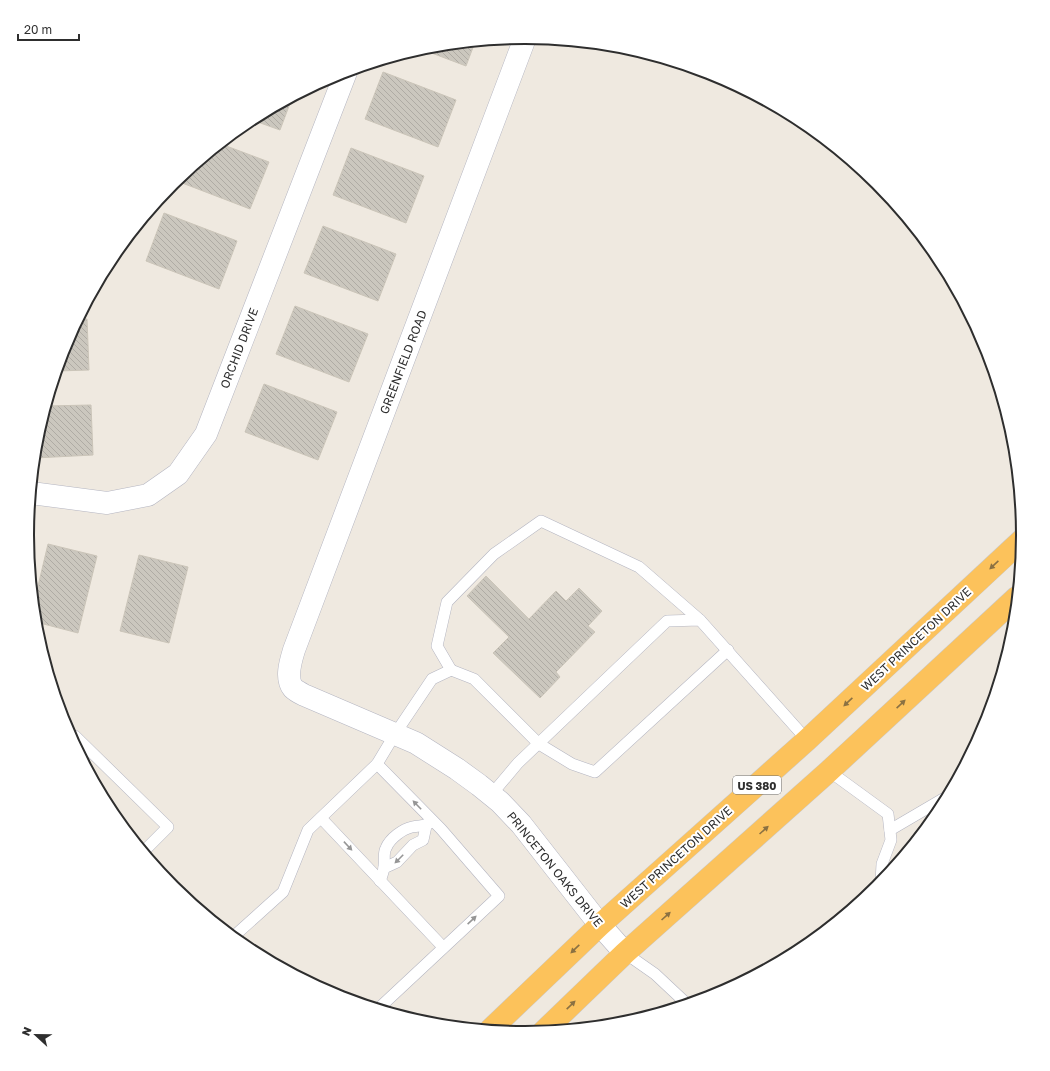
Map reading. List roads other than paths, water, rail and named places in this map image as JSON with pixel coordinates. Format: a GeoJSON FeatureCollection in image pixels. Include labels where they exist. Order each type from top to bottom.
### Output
{"type":"FeatureCollection","features":[{"type":"Feature","properties":{"kind":"highway","name":"WEST PRINCETON DRIVE"},"geometry":{"type":"LineString","coordinates":[[495,1025],[600,925],[807,740],[1016,546]]}},
{"type":"Feature","properties":{"kind":"highway","name":"US 380"},"geometry":{"type":"LineString","coordinates":[[550,1025],[625,953],[829,771],[1012,602]]}},
{"type":"Feature","properties":{"kind":"street","name":"GREENFIELD ROAD"},"geometry":{"type":"LineString","coordinates":[[292,687],[289,665],[294,650],[523,44]]}},
{"type":"Feature","properties":{"kind":"street","name":"ORCHID DRIVE"},"geometry":{"type":"LineString","coordinates":[[36,493],[107,503],[148,495],[178,474],[206,434],[343,80]]}},
{"type":"Feature","properties":{"kind":"street","name":"PRINCETON OAKS DRIVE"},"geometry":{"type":"LineString","coordinates":[[292,687],[304,696],[317,702],[416,743],[446,762],[500,802],[521,824],[600,925],[625,953]]}},
{"type":"Feature","properties":{"kind":"lane"},"geometry":{"type":"LineString","coordinates":[[728,650],[595,772],[572,764],[539,744],[474,679],[451,670],[436,646],[447,602],[494,554],[541,522],[638,567],[700,620],[728,650],[807,740]]}},
{"type":"Feature","properties":{"kind":"lane"},"geometry":{"type":"LineString","coordinates":[[491,796],[518,763],[667,621],[700,620]]}},
{"type":"Feature","properties":{"kind":"lane"},"geometry":{"type":"LineString","coordinates":[[237,933],[283,892],[308,830],[377,764],[432,679],[451,670]]}},
{"type":"Feature","properties":{"kind":"lane"},"geometry":{"type":"LineString","coordinates":[[79,740],[168,827],[147,849]]}},
{"type":"Feature","properties":{"kind":"lane"},"geometry":{"type":"LineString","coordinates":[[377,764],[429,823],[499,896],[382,1005]]}},
{"type":"Feature","properties":{"kind":"lane"},"geometry":{"type":"LineString","coordinates":[[829,771],[888,814],[891,840],[882,864],[882,873]]}},
{"type":"Feature","properties":{"kind":"lane"},"geometry":{"type":"LineString","coordinates":[[890,830],[936,803]]}},
{"type":"Feature","properties":{"kind":"lane"},"geometry":{"type":"LineString","coordinates":[[321,818],[443,947]]}},
{"type":"Feature","properties":{"kind":"lane"},"geometry":{"type":"LineString","coordinates":[[384,868],[397,862],[413,845],[422,840],[429,823]]}},
{"type":"Feature","properties":{"kind":"lane"},"geometry":{"type":"LineString","coordinates":[[380,881],[384,868],[384,855],[386,848],[394,838],[412,827],[429,823]]}},
{"type":"Feature","properties":{"kind":"lane"},"geometry":{"type":"LineString","coordinates":[[625,953],[655,974],[683,1000]]}}]}
